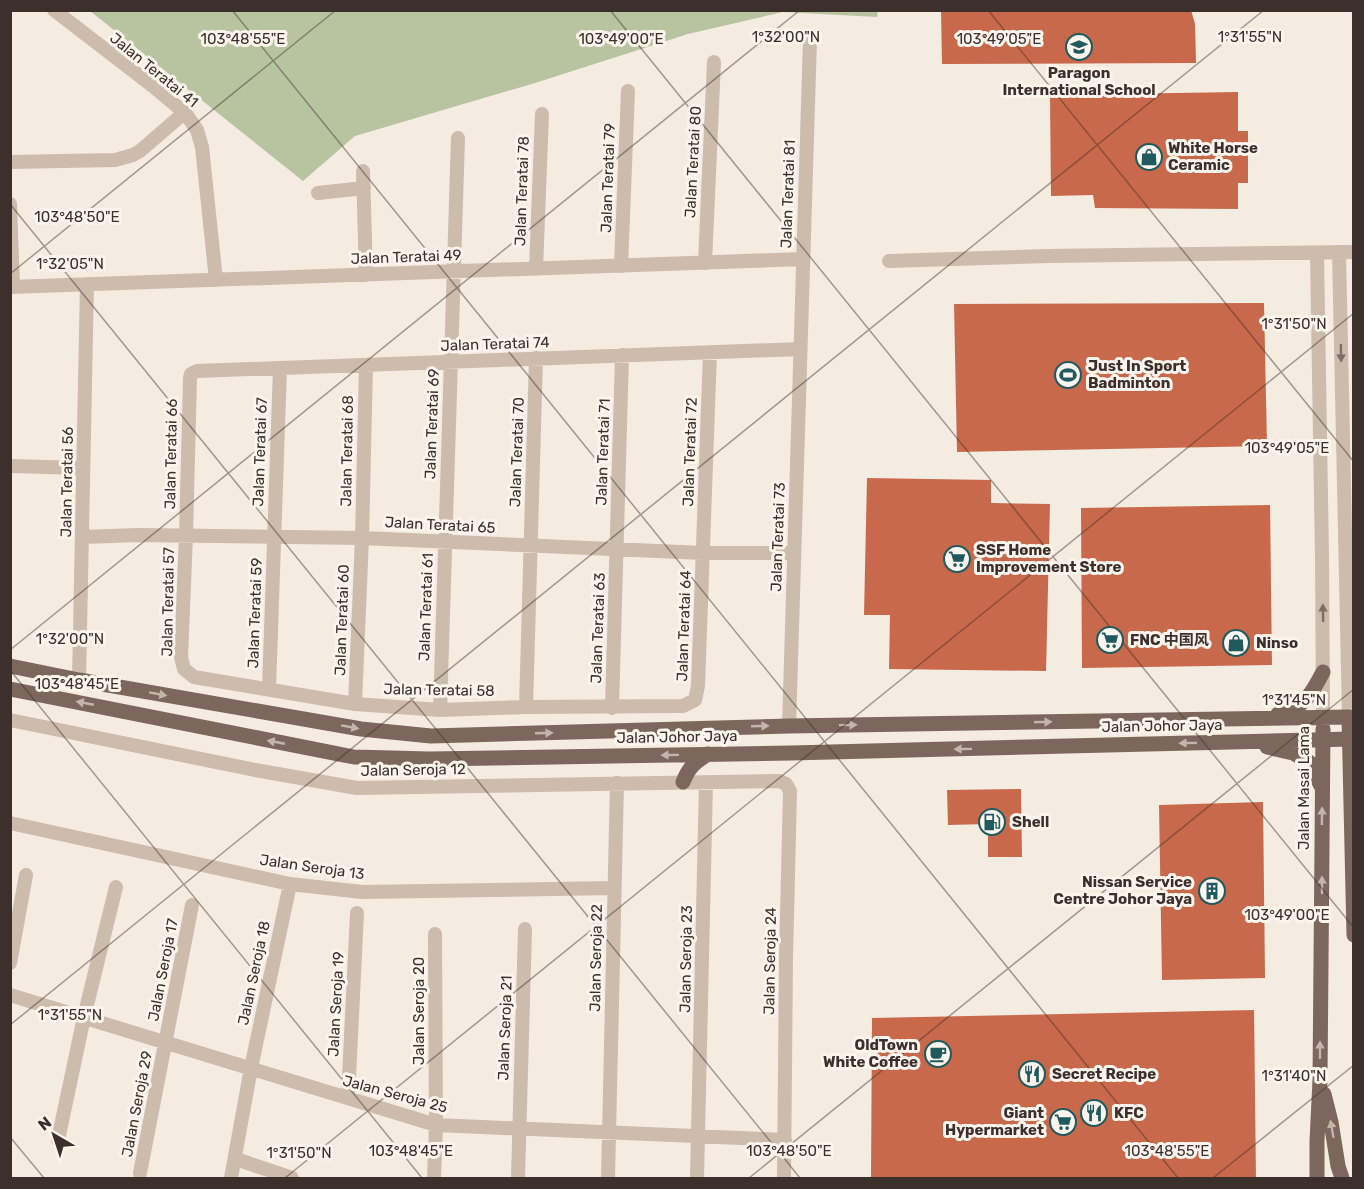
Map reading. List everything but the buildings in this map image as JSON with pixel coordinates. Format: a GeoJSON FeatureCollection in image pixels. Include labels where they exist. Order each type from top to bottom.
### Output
{"type":"FeatureCollection","features":[{"type":"Feature","properties":{"kind":"main road","name":"Jalan Johor Jaya"},"geometry":{"type":"LineString","coordinates":[[10,666],[362,729],[431,736],[789,726],[1349,717]]}},
{"type":"Feature","properties":{"kind":"main road"},"geometry":{"type":"LineString","coordinates":[[1248,719],[1290,712],[1301,704],[1323,672]]}},
{"type":"Feature","properties":{"kind":"main road","name":"Jalan Johor Jaya"},"geometry":{"type":"LineString","coordinates":[[10,689],[354,757],[429,759],[708,754],[1350,739]]}},
{"type":"Feature","properties":{"kind":"main road","name":"Jalan Masai Lama"},"geometry":{"type":"LineString","coordinates":[[1317,1179],[1323,717]]}},
{"type":"Feature","properties":{"kind":"main road"},"geometry":{"type":"LineString","coordinates":[[1349,717],[1353,935]]}},
{"type":"Feature","properties":{"kind":"main road"},"geometry":{"type":"LineString","coordinates":[[1246,742],[1293,753],[1309,762],[1322,789]]}},
{"type":"Feature","properties":{"kind":"main road"},"geometry":{"type":"LineString","coordinates":[[683,782],[694,762],[708,754]]}},
{"type":"Feature","properties":{"kind":"main road"},"geometry":{"type":"LineString","coordinates":[[1320,1080],[1342,1179]]}},
{"type":"Feature","properties":{"kind":"street","name":"Jalan Teratai 41"},"geometry":{"type":"LineString","coordinates":[[54,10],[154,87],[184,112],[193,123],[202,147],[216,280]]}},
{"type":"Feature","properties":{"kind":"street","name":"Jalan Teratai 81"},"geometry":{"type":"LineString","coordinates":[[800,349],[810,39]]}},
{"type":"Feature","properties":{"kind":"street","name":"Jalan Teratai 80"},"geometry":{"type":"LineString","coordinates":[[705,262],[714,62]]}},
{"type":"Feature","properties":{"kind":"street","name":"Jalan Teratai 79"},"geometry":{"type":"LineString","coordinates":[[621,266],[628,91]]}},
{"type":"Feature","properties":{"kind":"street"},"geometry":{"type":"LineString","coordinates":[[10,162],[115,160],[133,155],[184,112]]}},
{"type":"Feature","properties":{"kind":"street","name":"Jalan Teratai 78"},"geometry":{"type":"LineString","coordinates":[[536,269],[542,114]]}},
{"type":"Feature","properties":{"kind":"street","name":"Jalan Teratai 69"},"geometry":{"type":"LineString","coordinates":[[445,542],[458,138]]}},
{"type":"Feature","properties":{"kind":"street"},"geometry":{"type":"LineString","coordinates":[[363,171],[366,275]]}},
{"type":"Feature","properties":{"kind":"street"},"geometry":{"type":"LineString","coordinates":[[318,193],[363,188]]}},
{"type":"Feature","properties":{"kind":"street"},"geometry":{"type":"LineString","coordinates":[[10,204],[12,287]]}},
{"type":"Feature","properties":{"kind":"street"},"geometry":{"type":"LineString","coordinates":[[1339,252],[1349,717]]}},
{"type":"Feature","properties":{"kind":"street"},"geometry":{"type":"LineString","coordinates":[[889,261],[1047,256],[1353,252]]}},
{"type":"Feature","properties":{"kind":"street","name":"Jalan Masai Lama"},"geometry":{"type":"LineString","coordinates":[[1317,253],[1323,717]]}},
{"type":"Feature","properties":{"kind":"street","name":"Jalan Teratai 49"},"geometry":{"type":"LineString","coordinates":[[12,287],[803,259]]}},
{"type":"Feature","properties":{"kind":"street","name":"Jalan Teratai 56"},"geometry":{"type":"LineString","coordinates":[[79,680],[87,284]]}},
{"type":"Feature","properties":{"kind":"street","name":"Jalan Teratai 74"},"geometry":{"type":"LineString","coordinates":[[191,374],[196,371],[800,349]]}},
{"type":"Feature","properties":{"kind":"street","name":"Jalan Teratai 73"},"geometry":{"type":"LineString","coordinates":[[789,726],[800,349]]}},
{"type":"Feature","properties":{"kind":"street","name":"Jalan Teratai 72"},"geometry":{"type":"LineString","coordinates":[[703,553],[710,352]]}},
{"type":"Feature","properties":{"kind":"street","name":"Jalan Teratai 71"},"geometry":{"type":"LineString","coordinates":[[616,550],[622,356]]}},
{"type":"Feature","properties":{"kind":"street","name":"Jalan Teratai 70"},"geometry":{"type":"LineString","coordinates":[[526,707],[536,358]]}},
{"type":"Feature","properties":{"kind":"street","name":"Jalan Teratai 68"},"geometry":{"type":"LineString","coordinates":[[362,538],[366,365]]}},
{"type":"Feature","properties":{"kind":"street","name":"Jalan Teratai 67"},"geometry":{"type":"LineString","coordinates":[[274,537],[280,368]]}},
{"type":"Feature","properties":{"kind":"street","name":"Jalan Teratai 66"},"geometry":{"type":"LineString","coordinates":[[186,536],[189,378],[191,374]]}},
{"type":"Feature","properties":{"kind":"street"},"geometry":{"type":"LineString","coordinates":[[10,466],[83,468]]}},
{"type":"Feature","properties":{"kind":"street","name":"Jalan Teratai 57"},"geometry":{"type":"LineString","coordinates":[[184,669],[181,657],[186,536]]}},
{"type":"Feature","properties":{"kind":"street","name":"Jalan Teratai 65"},"geometry":{"type":"LineString","coordinates":[[83,537],[362,538],[616,550],[794,553]]}},
{"type":"Feature","properties":{"kind":"street","name":"Jalan Teratai 59"},"geometry":{"type":"LineString","coordinates":[[269,690],[274,537]]}},
{"type":"Feature","properties":{"kind":"street","name":"Jalan Teratai 60"},"geometry":{"type":"LineString","coordinates":[[355,704],[362,538]]}},
{"type":"Feature","properties":{"kind":"street","name":"Jalan Teratai 61"},"geometry":{"type":"LineString","coordinates":[[440,710],[445,542]]}},
{"type":"Feature","properties":{"kind":"street","name":"Jalan Teratai 63"},"geometry":{"type":"LineString","coordinates":[[612,708],[616,550]]}},
{"type":"Feature","properties":{"kind":"street","name":"Jalan Teratai 64"},"geometry":{"type":"LineString","coordinates":[[695,700],[698,686],[703,553]]}},
{"type":"Feature","properties":{"kind":"street"},"geometry":{"type":"LineString","coordinates":[[1322,557],[1346,556]]}},
{"type":"Feature","properties":{"kind":"street","name":"Jalan Teratai 58"},"geometry":{"type":"LineString","coordinates":[[184,669],[194,677],[355,704],[440,710],[683,706],[695,700]]}},
{"type":"Feature","properties":{"kind":"street","name":"Jalan Seroja 12"},"geometry":{"type":"LineString","coordinates":[[10,720],[255,770],[357,788],[779,781],[786,784]]}},
{"type":"Feature","properties":{"kind":"street","name":"Jalan Seroja 23"},"geometry":{"type":"LineString","coordinates":[[697,1179],[706,782]]}},
{"type":"Feature","properties":{"kind":"street","name":"Jalan Seroja 22"},"geometry":{"type":"LineString","coordinates":[[608,1179],[616,783]]}},
{"type":"Feature","properties":{"kind":"street","name":"Jalan Seroja 24"},"geometry":{"type":"LineString","coordinates":[[784,1179],[790,791],[786,784]]}},
{"type":"Feature","properties":{"kind":"street","name":"Jalan Seroja 13"},"geometry":{"type":"LineString","coordinates":[[10,823],[290,884],[362,891],[614,888]]}},
{"type":"Feature","properties":{"kind":"street"},"geometry":{"type":"LineString","coordinates":[[10,963],[26,875]]}},
{"type":"Feature","properties":{"kind":"street","name":"Jalan Seroja 18"},"geometry":{"type":"LineString","coordinates":[[231,1179],[251,1068],[290,884]]}},
{"type":"Feature","properties":{"kind":"street"},"geometry":{"type":"LineString","coordinates":[[58,1140],[84,1017],[116,887]]}},
{"type":"Feature","properties":{"kind":"street","name":"Jalan Seroja 17"},"geometry":{"type":"LineString","coordinates":[[166,1042],[192,905]]}},
{"type":"Feature","properties":{"kind":"street","name":"Jalan Seroja 19"},"geometry":{"type":"LineString","coordinates":[[348,1098],[357,913]]}},
{"type":"Feature","properties":{"kind":"street","name":"Jalan Seroja 21"},"geometry":{"type":"LineString","coordinates":[[518,1179],[525,929]]}},
{"type":"Feature","properties":{"kind":"street","name":"Jalan Seroja 20"},"geometry":{"type":"LineString","coordinates":[[434,1179],[435,934]]}},
{"type":"Feature","properties":{"kind":"street","name":"Jalan Seroja 25"},"geometry":{"type":"LineString","coordinates":[[10,994],[436,1125],[785,1140]]}},
{"type":"Feature","properties":{"kind":"street","name":"Jalan Seroja 29"},"geometry":{"type":"LineString","coordinates":[[140,1173],[166,1042]]}},
{"type":"Feature","properties":{"kind":"street"},"geometry":{"type":"LineString","coordinates":[[236,1159],[292,1179]]}},
{"type":"Feature","properties":{"kind":"green space"},"geometry":{"type":"Polygon","coordinates":[[[878,10],[877,17],[783,12],[688,34],[535,83],[355,136],[303,181],[90,11],[878,10]]]}},
{"type":"Feature","properties":{"kind":"place","name":"Paragon International School"},"geometry":{"type":"Point","coordinates":[1079,47]}},
{"type":"Feature","properties":{"kind":"place","name":"White Horse Ceramic"},"geometry":{"type":"Point","coordinates":[1149,157]}},
{"type":"Feature","properties":{"kind":"place","name":"Just In Sport Badminton"},"geometry":{"type":"Point","coordinates":[1068,375]}},
{"type":"Feature","properties":{"kind":"place","name":"SSF Home Improvement Store"},"geometry":{"type":"Point","coordinates":[957,559]}},
{"type":"Feature","properties":{"kind":"place","name":"FNC 中国风"},"geometry":{"type":"Point","coordinates":[1110,640]}},
{"type":"Feature","properties":{"kind":"place","name":"Ninso"},"geometry":{"type":"Point","coordinates":[1236,643]}},
{"type":"Feature","properties":{"kind":"place","name":"Shell"},"geometry":{"type":"Point","coordinates":[992,822]}},
{"type":"Feature","properties":{"kind":"place","name":"Nissan Service Centre Johor Jaya"},"geometry":{"type":"Point","coordinates":[1212,891]}},
{"type":"Feature","properties":{"kind":"place","name":"OldTown White Coffee"},"geometry":{"type":"Point","coordinates":[938,1054]}},
{"type":"Feature","properties":{"kind":"place","name":"Secret Recipe"},"geometry":{"type":"Point","coordinates":[1032,1074]}},
{"type":"Feature","properties":{"kind":"place","name":"KFC"},"geometry":{"type":"Point","coordinates":[1094,1113]}},
{"type":"Feature","properties":{"kind":"place","name":"Giant Hypermarket"},"geometry":{"type":"Point","coordinates":[1063,1122]}}]}
